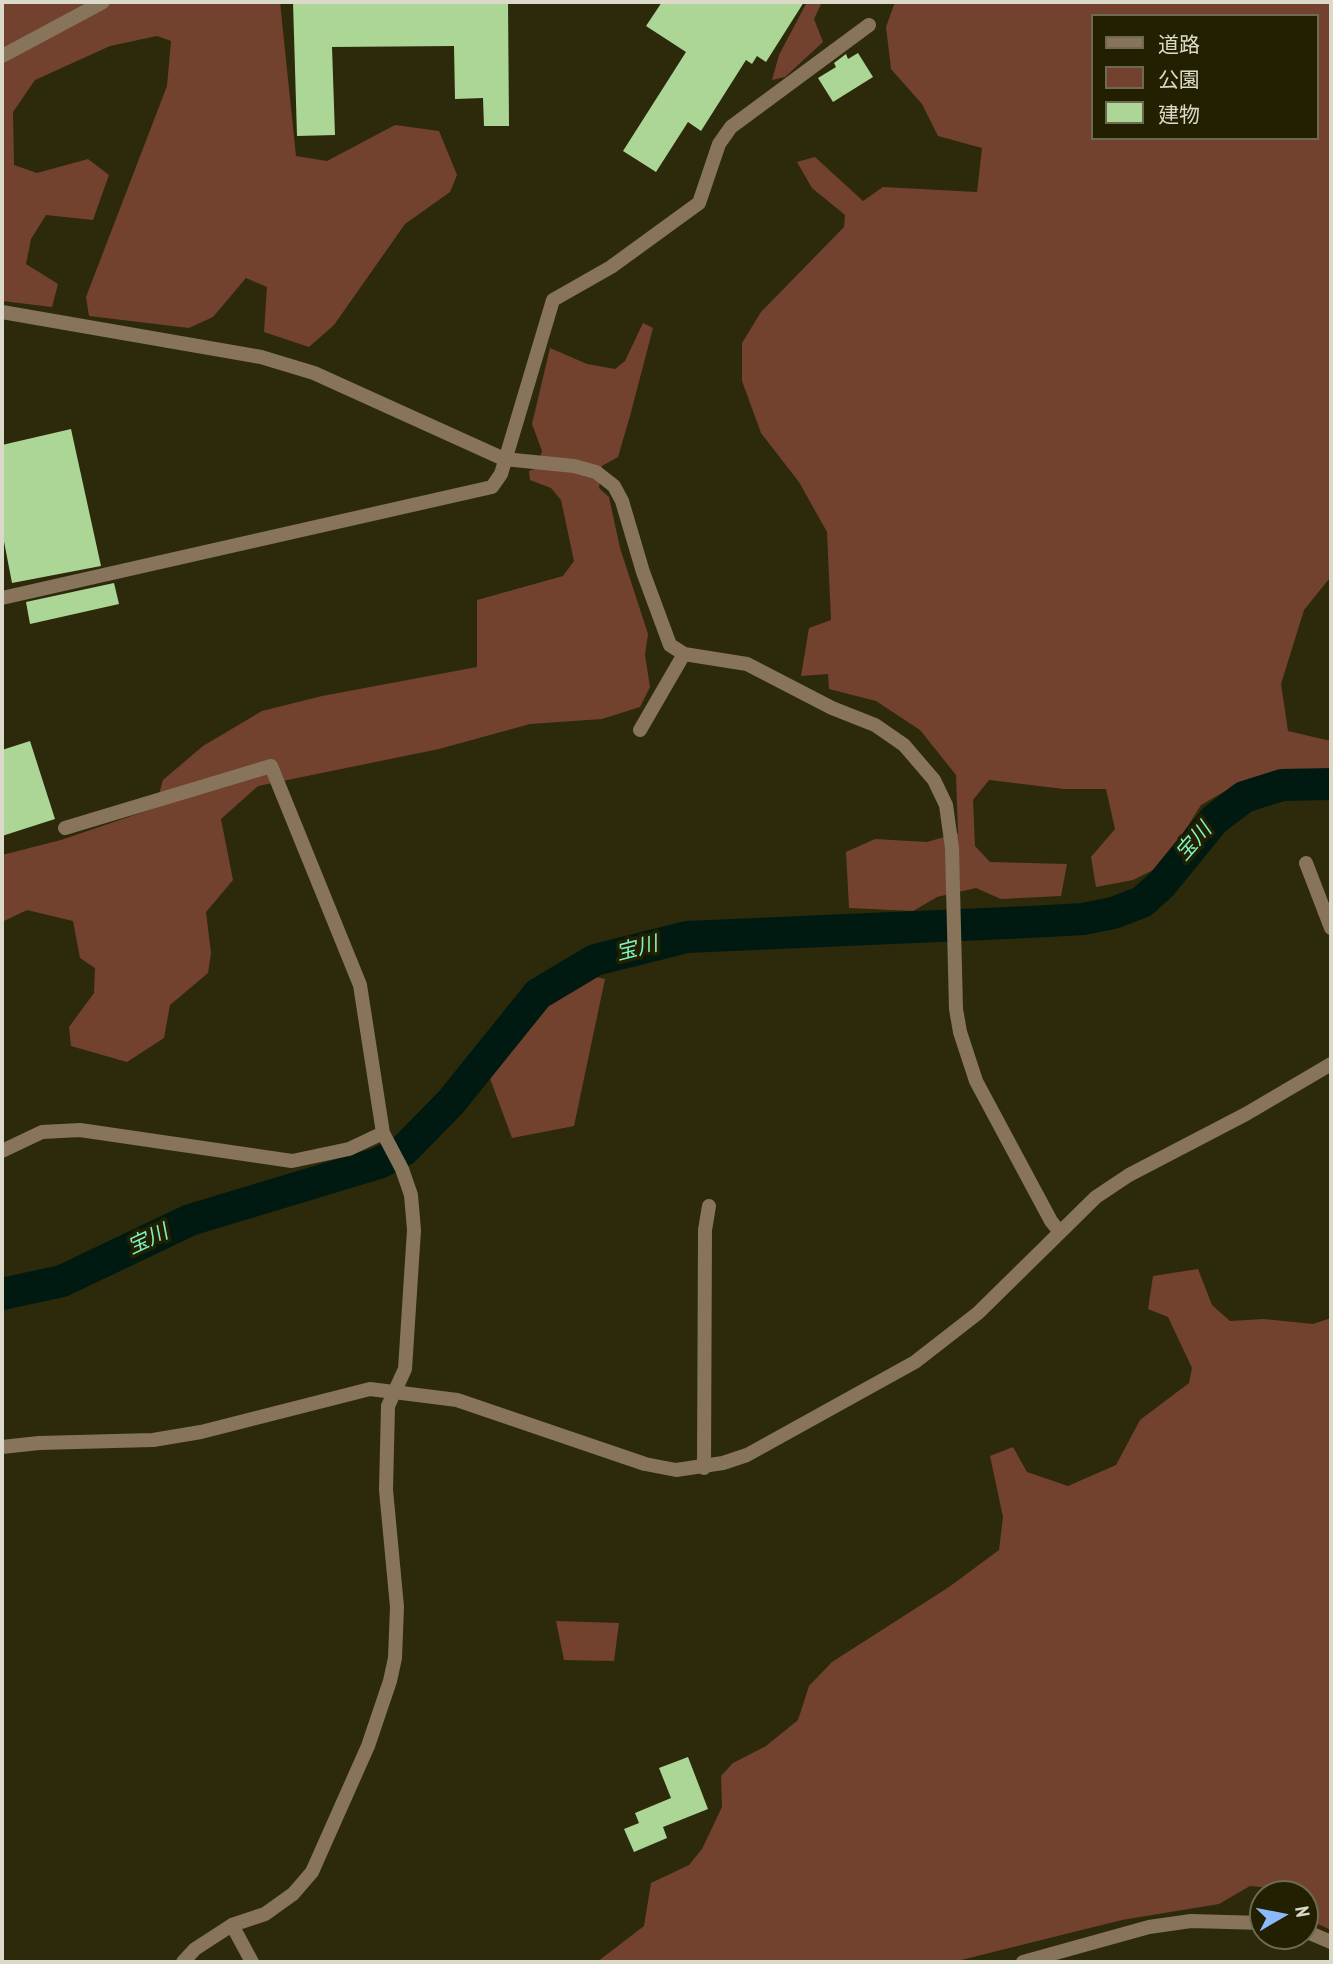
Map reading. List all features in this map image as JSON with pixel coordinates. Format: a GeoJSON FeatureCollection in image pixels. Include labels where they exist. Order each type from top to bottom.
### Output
{"type":"FeatureCollection","features":[{"type":"Feature","properties":{"kind":"street"},"geometry":{"type":"LineString","coordinates":[[2,55],[103,2]]}},
{"type":"Feature","properties":{"kind":"street"},"geometry":{"type":"LineString","coordinates":[[2,598],[492,487],[501,474],[553,300],[611,267],[699,203],[719,144],[731,127],[869,25]]}},
{"type":"Feature","properties":{"kind":"street"},"geometry":{"type":"LineString","coordinates":[[2,312],[261,357],[314,373],[504,459],[574,466],[596,472],[614,486],[622,501],[660,624],[670,645],[684,654],[747,664],[832,708],[875,725],[904,745],[934,780],[946,805],[952,848],[960,1032],[976,1081],[1051,1221],[1059,1231]]}},
{"type":"Feature","properties":{"kind":"street"},"geometry":{"type":"LineString","coordinates":[[640,730],[684,654]]}},
{"type":"Feature","properties":{"kind":"street"},"geometry":{"type":"LineString","coordinates":[[65,828],[271,766],[360,985],[383,1133],[402,1168],[411,1195],[414,1230],[405,1369],[388,1406],[386,1490],[397,1633],[390,1681],[368,1746],[312,1872],[293,1894],[265,1914],[232,1925],[195,1949],[183,1962]]}},
{"type":"Feature","properties":{"kind":"street"},"geometry":{"type":"LineString","coordinates":[[1306,863],[1331,928]]}},
{"type":"Feature","properties":{"kind":"street"},"geometry":{"type":"LineString","coordinates":[[2,1447],[39,1443],[153,1440],[201,1432],[302,1404],[370,1390],[457,1401],[645,1464],[676,1470],[704,1468],[747,1455],[891,1377],[925,1355],[978,1313],[1096,1197],[1129,1175],[1246,1114],[1331,1064]]}},
{"type":"Feature","properties":{"kind":"street"},"geometry":{"type":"LineString","coordinates":[[2,1151],[42,1132],[80,1130],[292,1161],[349,1149],[383,1133]]}},
{"type":"Feature","properties":{"kind":"street"},"geometry":{"type":"LineString","coordinates":[[704,1468],[705,1230],[709,1206]]}},
{"type":"Feature","properties":{"kind":"street"},"geometry":{"type":"LineString","coordinates":[[1023,1962],[1149,1927],[1191,1921],[1249,1923]]}},
{"type":"Feature","properties":{"kind":"street"},"geometry":{"type":"LineString","coordinates":[[232,1925],[252,1962]]}},
{"type":"Feature","properties":{"kind":"green space"},"geometry":{"type":"Polygon","coordinates":[[[2,2],[280,2],[296,156],[327,161],[395,125],[439,131],[457,175],[450,192],[405,224],[334,325],[309,347],[264,332],[267,287],[246,278],[213,317],[189,328],[89,316],[86,297],[167,86],[171,41],[157,36],[110,46],[35,80],[13,112],[14,165],[37,173],[88,159],[109,175],[93,220],[46,215],[31,239],[26,264],[58,284],[52,307],[2,301],[2,2]]]}},
{"type":"Feature","properties":{"kind":"green space"},"geometry":{"type":"Polygon","coordinates":[[[807,2],[822,2],[814,19],[823,42],[785,77],[772,80],[779,55],[807,2]]]}},
{"type":"Feature","properties":{"kind":"green space"},"geometry":{"type":"Polygon","coordinates":[[[895,2],[1331,2],[1331,571],[1329,579],[1304,610],[1281,684],[1288,731],[1331,741],[1331,771],[1290,770],[1239,783],[1201,805],[1163,865],[1133,880],[1096,887],[1091,857],[1115,829],[1106,789],[1064,789],[989,780],[973,800],[975,846],[990,862],[1067,864],[1061,896],[1001,899],[976,888],[937,897],[913,911],[849,908],[846,852],[875,839],[927,842],[958,833],[956,775],[920,730],[876,701],[829,689],[828,674],[801,676],[809,628],[831,620],[827,532],[799,482],[761,433],[742,381],[742,343],[761,312],[844,227],[845,215],[812,188],[797,162],[815,157],[863,201],[883,187],[977,192],[982,148],[938,136],[922,104],[891,69],[886,27],[895,2]]]}},
{"type":"Feature","properties":{"kind":"green space"},"geometry":{"type":"Polygon","coordinates":[[[643,323],[653,328],[630,416],[618,457],[602,466],[599,488],[609,497],[620,548],[648,634],[645,655],[650,687],[640,707],[602,719],[530,724],[439,749],[258,786],[221,819],[233,880],[206,912],[211,953],[208,973],[170,1005],[164,1038],[127,1062],[71,1046],[69,1027],[94,993],[95,968],[80,958],[73,921],[27,910],[2,922],[2,855],[61,840],[155,808],[163,780],[203,746],[262,711],[322,696],[477,667],[477,600],[563,576],[574,561],[561,500],[551,488],[530,480],[529,471],[537,468],[542,451],[532,424],[550,348],[587,364],[615,369],[625,361],[643,323]]]}},
{"type":"Feature","properties":{"kind":"green space"},"geometry":{"type":"Polygon","coordinates":[[[593,976],[605,979],[574,1126],[512,1138],[488,1073],[537,1013],[569,988],[593,976]]]}},
{"type":"Feature","properties":{"kind":"green space"},"geometry":{"type":"Polygon","coordinates":[[[1198,1269],[1212,1305],[1230,1321],[1264,1319],[1313,1324],[1331,1318],[1331,1930],[1319,1924],[1319,1880],[1249,1880],[1249,1887],[1219,1904],[1122,1920],[953,1962],[597,1962],[644,1926],[651,1883],[689,1865],[702,1849],[722,1807],[721,1776],[733,1763],[766,1746],[798,1720],[809,1686],[832,1662],[949,1587],[999,1550],[1003,1517],[990,1456],[1013,1447],[1027,1472],[1068,1486],[1116,1465],[1140,1420],[1189,1383],[1192,1368],[1168,1317],[1148,1309],[1153,1276],[1198,1269]]]}},
{"type":"Feature","properties":{"kind":"green space"},"geometry":{"type":"Polygon","coordinates":[[[556,1621],[619,1623],[614,1661],[564,1660],[556,1621]]]}},
{"type":"Feature","properties":{"kind":"building"},"geometry":{"type":"Polygon","coordinates":[[[293,2],[508,2],[509,126],[484,126],[483,98],[455,99],[454,46],[332,47],[335,135],[297,136],[293,2]]]}},
{"type":"Feature","properties":{"kind":"building"},"geometry":{"type":"Polygon","coordinates":[[[662,2],[804,2],[766,62],[757,56],[752,64],[746,60],[701,131],[688,122],[656,172],[623,151],[686,52],[646,26],[662,2]]]}},
{"type":"Feature","properties":{"kind":"building"},"geometry":{"type":"Polygon","coordinates":[[[858,53],[873,77],[833,102],[818,78],[836,67],[834,63],[846,54],[848,59],[858,53]]]}},
{"type":"Feature","properties":{"kind":"building"},"geometry":{"type":"Polygon","coordinates":[[[71,429],[101,566],[12,583],[2,531],[2,445],[71,429]]]}},
{"type":"Feature","properties":{"kind":"building"},"geometry":{"type":"Polygon","coordinates":[[[114,583],[119,604],[30,624],[26,602],[114,583]]]}},
{"type":"Feature","properties":{"kind":"building"},"geometry":{"type":"Polygon","coordinates":[[[30,741],[55,819],[2,836],[2,750],[30,741]]]}},
{"type":"Feature","properties":{"kind":"building"},"geometry":{"type":"Polygon","coordinates":[[[688,1757],[708,1809],[663,1827],[667,1838],[634,1852],[624,1829],[639,1823],[635,1813],[671,1798],[659,1768],[688,1757]]]}},
{"type":"Feature","properties":{"kind":"waterway","name":"宝川"},"geometry":{"type":"LineString","coordinates":[[2,1294],[62,1281],[190,1220],[379,1163],[404,1150],[451,1102],[538,994],[595,960],[687,937],[1030,922],[1083,919],[1113,913],[1142,902],[1162,884],[1214,820],[1244,797],[1282,785],[1331,784]]}}]}
